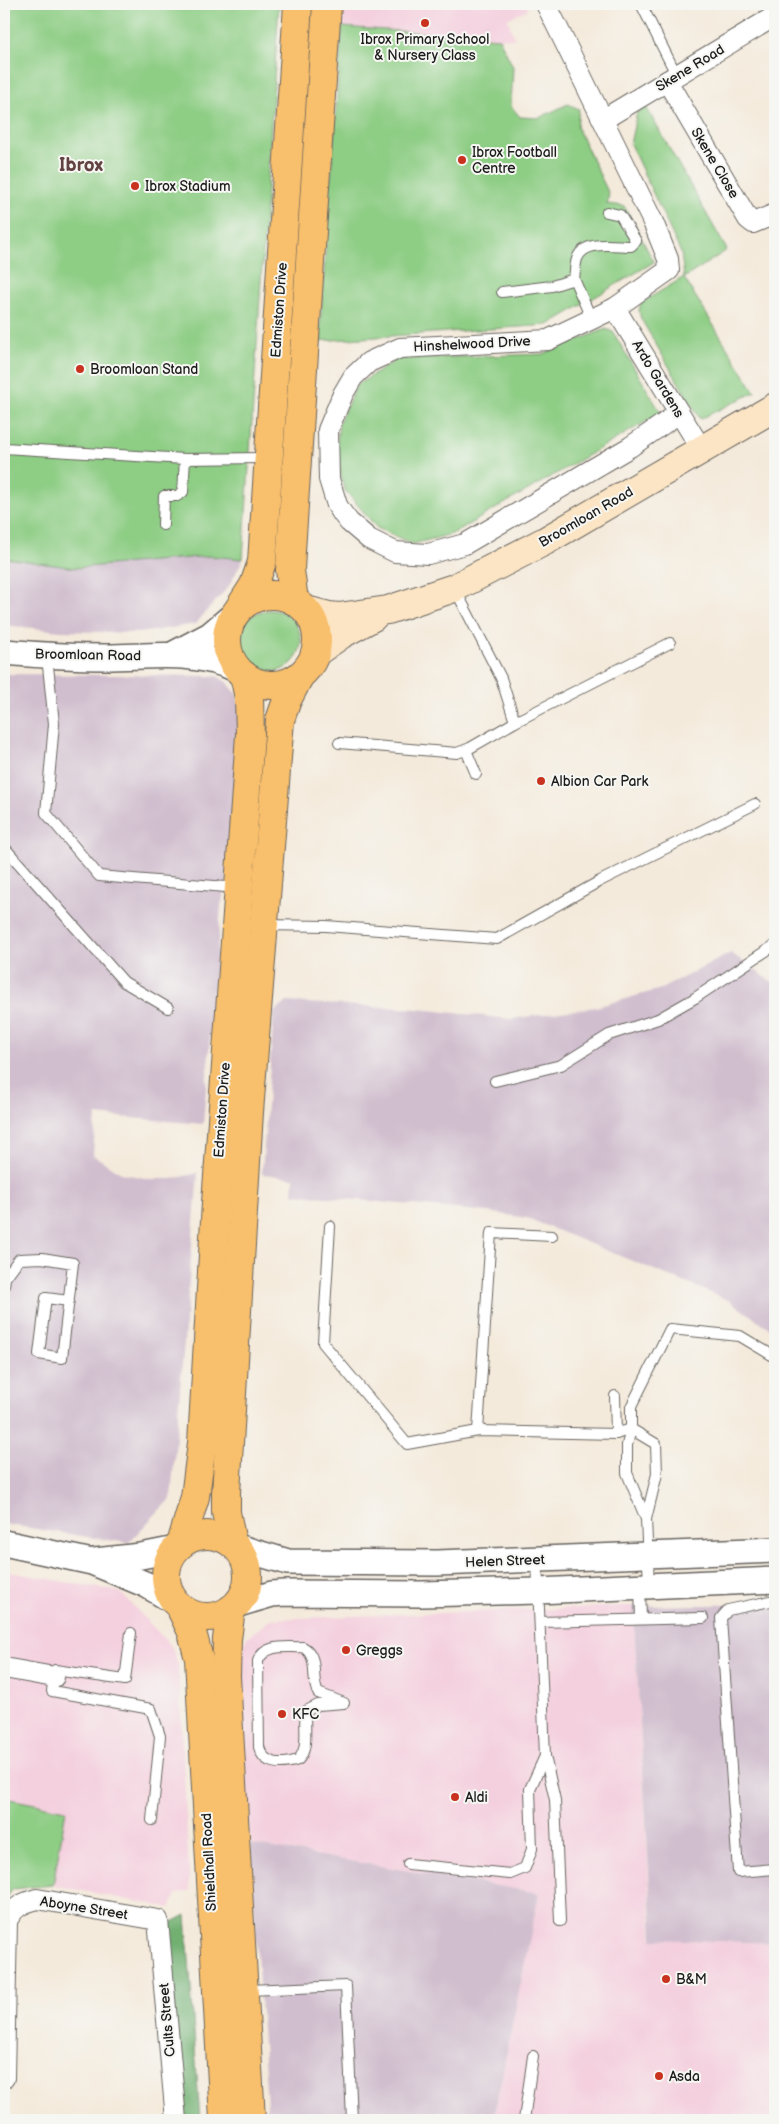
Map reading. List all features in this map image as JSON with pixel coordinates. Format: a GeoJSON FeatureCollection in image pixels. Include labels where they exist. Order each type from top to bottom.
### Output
{"type":"FeatureCollection","features":[{"type":"Feature","properties":{"kind":"main road","name":"Edmiston Drive"},"geometry":{"type":"LineString","coordinates":[[238,611],[254,585],[262,562],[298,4]]}},
{"type":"Feature","properties":{"kind":"main road","name":"Edmiston Drive"},"geometry":{"type":"LineString","coordinates":[[300,605],[290,570],[327,4]]}},
{"type":"Feature","properties":{"kind":"main road","name":"Broomloan Road"},"geometry":{"type":"LineString","coordinates":[[315,653],[342,634],[388,610],[454,588],[546,541],[775,407]]}},
{"type":"Feature","properties":{"kind":"main road"},"geometry":{"type":"LineString","coordinates":[[264,596],[280,596],[300,605],[314,623],[317,638],[315,653],[309,666],[299,677],[285,683],[271,685],[257,682],[241,673],[229,651],[227,637],[231,622],[238,611],[250,601],[264,596]]}},
{"type":"Feature","properties":{"kind":"main road","name":"Broomloan Road"},"geometry":{"type":"LineString","coordinates":[[300,605],[329,616],[338,617],[388,610]]}},
{"type":"Feature","properties":{"kind":"main road","name":"Edmiston Drive"},"geometry":{"type":"LineString","coordinates":[[179,1546],[194,1497],[202,1442],[222,1113],[250,736],[249,698],[241,673]]}},
{"type":"Feature","properties":{"kind":"main road","name":"Edmiston Drive"},"geometry":{"type":"LineString","coordinates":[[234,1545],[226,1512],[226,1493],[249,1112],[263,924],[280,720],[287,700],[299,677]]}},
{"type":"Feature","properties":{"kind":"main road"},"geometry":{"type":"LineString","coordinates":[[205,1535],[219,1536],[234,1545],[247,1566],[248,1580],[244,1594],[235,1606],[224,1614],[210,1617],[197,1616],[177,1605],[168,1591],[166,1578],[167,1565],[179,1546],[192,1537],[205,1535]]}},
{"type":"Feature","properties":{"kind":"main road","name":"Shieldhall Road"},"geometry":{"type":"LineString","coordinates":[[177,1605],[192,1632],[198,1659],[224,2120]]}},
{"type":"Feature","properties":{"kind":"main road","name":"Shieldhall Road"},"geometry":{"type":"LineString","coordinates":[[235,1606],[227,1639],[226,1676],[251,2120]]}},
{"type":"Feature","properties":{"kind":"main road"},"geometry":{"type":"LineString","coordinates":[[212,1919],[240,1917]]}},
{"type":"Feature","properties":{"kind":"street","name":"Hinshelwood Drive"},"geometry":{"type":"LineString","coordinates":[[546,4],[653,222],[670,266],[666,274],[615,308],[548,340],[400,348],[370,362],[353,377],[342,394],[328,430],[329,479],[337,505],[349,522],[369,539],[395,552],[428,554],[454,548],[630,448],[679,413]]}},
{"type":"Feature","properties":{"kind":"street","name":"Skene Road"},"geometry":{"type":"LineString","coordinates":[[604,119],[775,16]]}},
{"type":"Feature","properties":{"kind":"street","name":"Skene Close"},"geometry":{"type":"LineString","coordinates":[[672,78],[748,218],[754,223],[775,214]]}},
{"type":"Feature","properties":{"kind":"street","name":"Ardo Gardens"},"geometry":{"type":"LineString","coordinates":[[615,308],[702,450]]}},
{"type":"Feature","properties":{"kind":"street","name":"Broomloan Road"},"geometry":{"type":"LineString","coordinates":[[172,655],[210,635],[238,611]]}},
{"type":"Feature","properties":{"kind":"street","name":"Broomloan Road"},"geometry":{"type":"LineString","coordinates":[[4,652],[47,656],[120,657],[172,655],[209,660],[241,673]]}},
{"type":"Feature","properties":{"kind":"street"},"geometry":{"type":"LineString","coordinates":[[4,1543],[92,1562],[147,1585],[177,1605]]}},
{"type":"Feature","properties":{"kind":"street","name":"Helen Street"},"geometry":{"type":"LineString","coordinates":[[234,1545],[288,1562],[437,1563],[775,1550]]}},
{"type":"Feature","properties":{"kind":"street"},"geometry":{"type":"LineString","coordinates":[[92,1562],[141,1556],[179,1546]]}},
{"type":"Feature","properties":{"kind":"street"},"geometry":{"type":"LineString","coordinates":[[235,1606],[259,1597],[285,1593],[422,1594],[775,1580]]}},
{"type":"Feature","properties":{"kind":"street"},"geometry":{"type":"LineString","coordinates":[[4,1668],[54,1677]]}},
{"type":"Feature","properties":{"kind":"street","name":"Aboyne Street"},"geometry":{"type":"LineString","coordinates":[[5,1985],[7,1921],[12,1910],[24,1902],[37,1899],[158,1920]]}},
{"type":"Feature","properties":{"kind":"street","name":"Cults Street"},"geometry":{"type":"LineString","coordinates":[[158,1920],[176,2120]]}},
{"type":"Feature","properties":{"kind":"street"},"geometry":{"type":"LineString","coordinates":[[4,2078],[5,1985]]}},
{"type":"Feature","properties":{"kind":"lane"},"geometry":{"type":"LineString","coordinates":[[640,4],[672,78]]}},
{"type":"Feature","properties":{"kind":"lane"},"geometry":{"type":"LineString","coordinates":[[591,318],[574,279],[576,259],[583,249],[593,245],[630,246],[636,241],[620,215],[607,212]]}},
{"type":"Feature","properties":{"kind":"lane"},"geometry":{"type":"LineString","coordinates":[[502,292],[552,286],[574,279]]}},
{"type":"Feature","properties":{"kind":"lane"},"geometry":{"type":"LineString","coordinates":[[4,448],[185,459],[270,458]]}},
{"type":"Feature","properties":{"kind":"lane"},"geometry":{"type":"LineString","coordinates":[[162,525],[164,496],[177,496],[183,492],[185,459]]}},
{"type":"Feature","properties":{"kind":"lane"},"geometry":{"type":"LineString","coordinates":[[454,588],[501,678],[516,722]]}},
{"type":"Feature","properties":{"kind":"lane"},"geometry":{"type":"LineString","coordinates":[[339,743],[457,753],[670,643]]}},
{"type":"Feature","properties":{"kind":"lane"},"geometry":{"type":"LineString","coordinates":[[47,656],[54,724],[46,813],[99,876],[238,888]]}},
{"type":"Feature","properties":{"kind":"lane"},"geometry":{"type":"LineString","coordinates":[[466,750],[476,774]]}},
{"type":"Feature","properties":{"kind":"lane"},"geometry":{"type":"LineString","coordinates":[[263,924],[494,939],[528,923],[600,881],[755,804]]}},
{"type":"Feature","properties":{"kind":"lane"},"geometry":{"type":"LineString","coordinates":[[4,847],[124,982],[168,1008]]}},
{"type":"Feature","properties":{"kind":"lane"},"geometry":{"type":"LineString","coordinates":[[495,1081],[562,1065],[609,1036],[658,1019],[695,998],[775,945]]}},
{"type":"Feature","properties":{"kind":"lane"},"geometry":{"type":"LineString","coordinates":[[330,1226],[324,1343],[407,1444],[478,1431],[616,1434],[631,1429],[656,1444],[656,1474],[646,1519],[648,1556],[641,1618]]}},
{"type":"Feature","properties":{"kind":"lane"},"geometry":{"type":"LineString","coordinates":[[478,1431],[491,1233],[552,1236]]}},
{"type":"Feature","properties":{"kind":"lane"},"geometry":{"type":"LineString","coordinates":[[4,1286],[5,1278],[19,1259],[42,1258],[73,1263],[69,1301],[62,1358],[38,1354],[46,1298],[69,1301]]}},
{"type":"Feature","properties":{"kind":"lane"},"geometry":{"type":"LineString","coordinates":[[646,1519],[627,1473],[627,1445],[631,1429],[631,1407],[670,1329],[740,1336],[775,1357]]}},
{"type":"Feature","properties":{"kind":"lane"},"geometry":{"type":"LineString","coordinates":[[615,1396],[616,1434]]}},
{"type":"Feature","properties":{"kind":"lane"},"geometry":{"type":"LineString","coordinates":[[537,1560],[545,1756],[555,1800],[560,1920]]}},
{"type":"Feature","properties":{"kind":"lane"},"geometry":{"type":"LineString","coordinates":[[775,1600],[728,1610],[721,1618],[738,1872],[775,1869]]}},
{"type":"Feature","properties":{"kind":"lane"},"geometry":{"type":"LineString","coordinates":[[540,1622],[641,1618],[703,1618]]}},
{"type":"Feature","properties":{"kind":"lane"},"geometry":{"type":"LineString","coordinates":[[131,1632],[125,1680],[55,1670],[52,1691],[150,1709],[160,1736],[152,1820]]}},
{"type":"Feature","properties":{"kind":"lane"},"geometry":{"type":"LineString","coordinates":[[272,1648],[303,1648],[308,1650],[314,1662],[315,1683],[318,1693],[344,1702],[318,1705],[306,1711],[304,1720],[305,1750],[298,1760],[269,1762],[263,1758],[259,1747],[258,1660],[265,1650],[272,1648]]}},
{"type":"Feature","properties":{"kind":"lane"},"geometry":{"type":"LineString","coordinates":[[408,1864],[510,1874],[525,1868],[532,1848],[530,1789],[545,1756]]}},
{"type":"Feature","properties":{"kind":"lane"},"geometry":{"type":"LineString","coordinates":[[244,1990],[346,1986],[352,2120]]}},
{"type":"Feature","properties":{"kind":"lane"},"geometry":{"type":"LineString","coordinates":[[524,2120],[533,2056]]}},
{"type":"Feature","properties":{"kind":"shaded area","name":"Ibrox Primary School & Nursery Class"},"geometry":{"type":"Polygon","coordinates":[[[344,4],[526,4],[528,9],[507,19],[515,39],[342,27],[344,4]]]}},
{"type":"Feature","properties":{"kind":"shaded area"},"geometry":{"type":"Polygon","coordinates":[[[210,556],[243,559],[229,586],[195,624],[140,633],[60,631],[4,625],[4,558],[75,568],[210,556]]]}},
{"type":"Feature","properties":{"kind":"shaded area"},"geometry":{"type":"Polygon","coordinates":[[[4,674],[217,676],[228,683],[237,695],[240,707],[233,858],[221,905],[203,1124],[96,1115],[93,1155],[121,1173],[149,1179],[172,1179],[198,1173],[171,1498],[128,1543],[4,1524],[4,674]]]}},
{"type":"Feature","properties":{"kind":"shaded area"},"geometry":{"type":"Polygon","coordinates":[[[731,953],[775,984],[775,1332],[728,1300],[527,1218],[488,1212],[293,1194],[294,1178],[262,1174],[274,1012],[287,1002],[418,1009],[511,1019],[596,1007],[661,989],[731,953]]]}},
{"type":"Feature","properties":{"kind":"shaded area"},"geometry":{"type":"Polygon","coordinates":[[[4,1571],[120,1592],[172,1647],[178,1664],[190,1891],[176,1894],[170,1908],[53,1885],[66,1810],[4,1798],[4,1571]]]}},
{"type":"Feature","properties":{"kind":"shaded area"},"geometry":{"type":"Polygon","coordinates":[[[775,1604],[775,1943],[653,1939],[633,1606],[775,1604]]]}},
{"type":"Feature","properties":{"kind":"shaded area"},"geometry":{"type":"Polygon","coordinates":[[[633,1606],[652,1939],[775,1943],[775,2120],[493,2120],[539,1893],[250,1844],[239,1670],[246,1638],[271,1619],[633,1606]]]}},
{"type":"Feature","properties":{"kind":"shaded area"},"geometry":{"type":"Polygon","coordinates":[[[250,1844],[539,1893],[493,2120],[268,2120],[250,1844]]]}},
{"type":"Feature","properties":{"kind":"green space","name":"Ibrox Stadium"},"geometry":{"type":"Polygon","coordinates":[[[4,4],[279,4],[243,559],[210,556],[75,568],[4,558],[4,4]]]}},
{"type":"Feature","properties":{"kind":"green space","name":"Ibrox Football Centre"},"geometry":{"type":"Polygon","coordinates":[[[342,27],[499,38],[513,67],[511,106],[520,117],[539,118],[568,104],[579,109],[577,127],[609,194],[607,204],[624,206],[654,262],[548,325],[319,341],[342,27]]]}},
{"type":"Feature","properties":{"kind":"green space"},"geometry":{"type":"Polygon","coordinates":[[[646,107],[727,250],[684,278],[755,392],[700,419],[641,319],[639,311],[641,303],[684,277],[681,253],[630,144],[637,112],[646,107]]]}},
{"type":"Feature","properties":{"kind":"green space"},"geometry":{"type":"Polygon","coordinates":[[[606,329],[613,332],[661,413],[452,534],[413,544],[377,528],[344,489],[336,455],[339,422],[357,385],[398,359],[543,354],[606,329]]]}},
{"type":"Feature","properties":{"kind":"green space"},"geometry":{"type":"Polygon","coordinates":[[[270,610],[287,615],[292,619],[296,624],[301,641],[296,658],[292,663],[287,667],[270,672],[253,667],[248,663],[244,658],[239,641],[244,624],[248,619],[253,615],[270,610]]]}},
{"type":"Feature","properties":{"kind":"green space"},"geometry":{"type":"Polygon","coordinates":[[[4,1798],[66,1810],[53,1885],[13,1889],[4,1901],[4,1798]]]}},
{"type":"Feature","properties":{"kind":"green space"},"geometry":{"type":"Polygon","coordinates":[[[186,1915],[200,2120],[184,2120],[161,1928],[186,1915]]]}},
{"type":"Feature","properties":{"kind":"place","name":"Ibrox Primary School & Nursery Class"},"geometry":{"type":"Point","coordinates":[425,23]}},
{"type":"Feature","properties":{"kind":"place","name":"Ibrox Football Centre"},"geometry":{"type":"Point","coordinates":[462,160]}},
{"type":"Feature","properties":{"kind":"place","name":"Ibrox Stadium"},"geometry":{"type":"Point","coordinates":[135,186]}},
{"type":"Feature","properties":{"kind":"place","name":"Broomloan Stand"},"geometry":{"type":"Point","coordinates":[80,369]}},
{"type":"Feature","properties":{"kind":"place","name":"Albion Car Park"},"geometry":{"type":"Point","coordinates":[541,781]}},
{"type":"Feature","properties":{"kind":"place","name":"Greggs"},"geometry":{"type":"Point","coordinates":[346,1650]}},
{"type":"Feature","properties":{"kind":"place","name":"KFC"},"geometry":{"type":"Point","coordinates":[282,1714]}},
{"type":"Feature","properties":{"kind":"place","name":"Aldi"},"geometry":{"type":"Point","coordinates":[455,1797]}},
{"type":"Feature","properties":{"kind":"place","name":"B&M"},"geometry":{"type":"Point","coordinates":[666,1979]}},
{"type":"Feature","properties":{"kind":"place","name":"Asda"},"geometry":{"type":"Point","coordinates":[659,2076]}},
{"type":"Feature","properties":{"kind":"district","name":"Ibrox"},"geometry":{"type":"Point","coordinates":[81,165]}}]}
